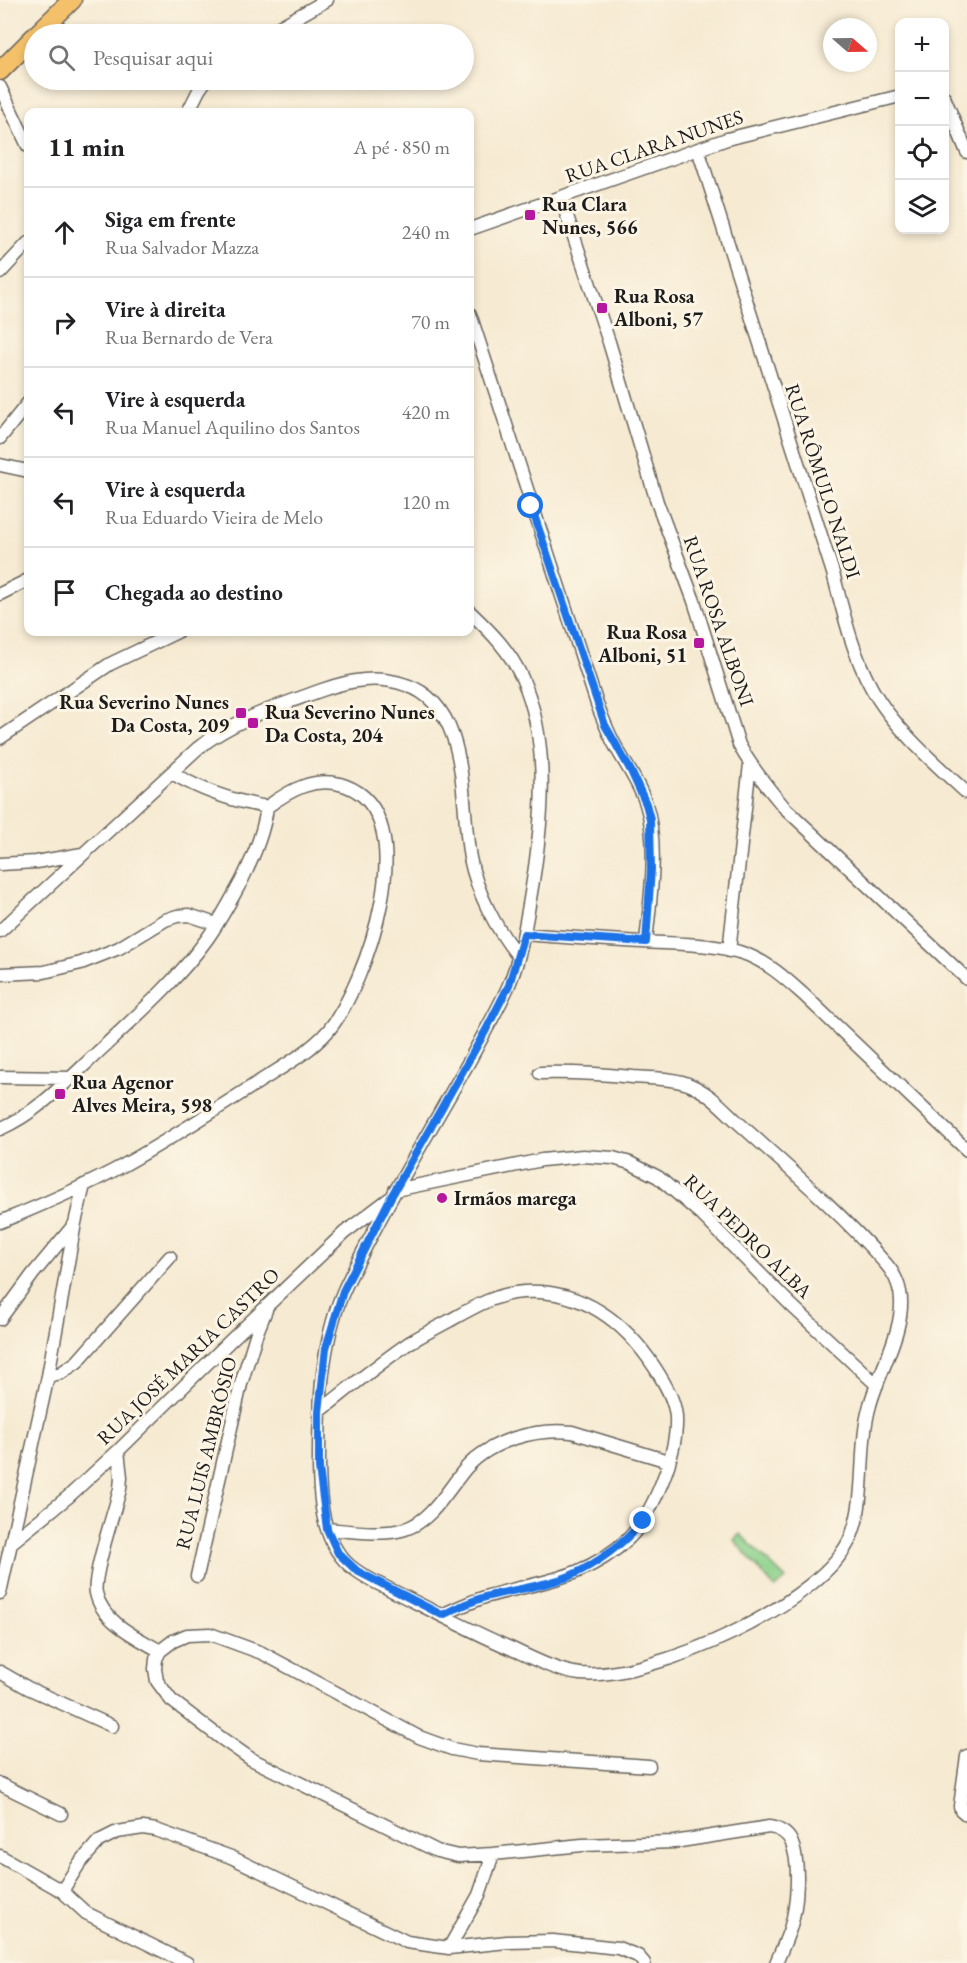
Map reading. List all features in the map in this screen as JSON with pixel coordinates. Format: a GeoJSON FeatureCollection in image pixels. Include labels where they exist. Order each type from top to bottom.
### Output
{"type":"FeatureCollection","features":[{"type":"Feature","properties":{"kind":"main road"},"geometry":{"type":"LineString","coordinates":[[48,24],[72,0]]}},
{"type":"Feature","properties":{"kind":"main road"},"geometry":{"type":"LineString","coordinates":[[0,71],[24,48]]}},
{"type":"Feature","properties":{"kind":"street"},"geometry":{"type":"LineString","coordinates":[[285,24],[327,0]]}},
{"type":"Feature","properties":{"kind":"street"},"geometry":{"type":"LineString","coordinates":[[0,87],[24,136]]}},
{"type":"Feature","properties":{"kind":"street"},"geometry":{"type":"LineString","coordinates":[[190,108],[199,90]]}},
{"type":"Feature","properties":{"kind":"street","name":"RUA CLARA NUNES"},"geometry":{"type":"LineString","coordinates":[[474,228],[727,139],[895,97]]}},
{"type":"Feature","properties":{"kind":"street"},"geometry":{"type":"LineString","coordinates":[[949,107],[967,152]]}},
{"type":"Feature","properties":{"kind":"street","name":"RUA RÔMULO NALDI"},"geometry":{"type":"LineString","coordinates":[[698,149],[833,573],[847,625],[866,676],[882,704],[900,725],[967,793]]}},
{"type":"Feature","properties":{"kind":"street","name":"RUA ROSA ALBONI"},"geometry":{"type":"LineString","coordinates":[[561,198],[609,342],[657,502],[694,601],[735,734],[750,764],[765,786],[784,807],[967,979]]}},
{"type":"Feature","properties":{"kind":"street"},"geometry":{"type":"LineString","coordinates":[[0,273],[24,247]]}},
{"type":"Feature","properties":{"kind":"street"},"geometry":{"type":"LineString","coordinates":[[474,326],[597,704],[605,725],[631,771],[646,804],[650,819],[651,851],[646,942]]}},
{"type":"Feature","properties":{"kind":"street"},"geometry":{"type":"LineString","coordinates":[[0,438],[24,408]]}},
{"type":"Feature","properties":{"kind":"street"},"geometry":{"type":"LineString","coordinates":[[0,465],[24,470]]}},
{"type":"Feature","properties":{"kind":"street"},"geometry":{"type":"LineString","coordinates":[[0,594],[24,582]]}},
{"type":"Feature","properties":{"kind":"street"},"geometry":{"type":"LineString","coordinates":[[474,616],[500,641],[515,664],[527,691],[537,734],[541,780],[541,830],[524,934],[509,985],[486,1030],[393,1193],[343,1291],[326,1348],[319,1412],[319,1468],[327,1529],[338,1553],[357,1571],[485,1637],[553,1667],[595,1675],[632,1670],[664,1660],[698,1648],[744,1627],[808,1587],[834,1564],[848,1543],[855,1522],[869,1407],[900,1318],[901,1299],[897,1281],[886,1264],[773,1153],[710,1096],[685,1083],[664,1079],[573,1072],[540,1072]]}},
{"type":"Feature","properties":{"kind":"street"},"geometry":{"type":"LineString","coordinates":[[0,738],[110,664],[169,636]]}},
{"type":"Feature","properties":{"kind":"street"},"geometry":{"type":"LineString","coordinates":[[0,931],[198,748],[218,733],[240,721],[334,686],[376,678],[391,680],[423,692],[441,710],[449,725],[456,746],[471,860],[483,896],[502,936],[518,956]]}},
{"type":"Feature","properties":{"kind":"street"},"geometry":{"type":"LineString","coordinates":[[729,951],[750,764]]}},
{"type":"Feature","properties":{"kind":"street"},"geometry":{"type":"LineString","coordinates":[[0,1222],[123,1166],[198,1121],[310,1048],[328,1030],[356,986],[372,938],[385,882],[385,851],[379,824],[366,799],[356,791],[338,784],[320,782],[293,790],[267,807],[224,798],[172,773]]}},
{"type":"Feature","properties":{"kind":"street"},"geometry":{"type":"LineString","coordinates":[[0,1129],[28,1114],[71,1078],[199,950],[250,862],[262,831],[267,807]]}},
{"type":"Feature","properties":{"kind":"street"},"geometry":{"type":"LineString","coordinates":[[0,864],[36,862],[82,854]]}},
{"type":"Feature","properties":{"kind":"street"},"geometry":{"type":"LineString","coordinates":[[0,974],[44,972],[81,963],[119,948],[165,920],[177,916],[189,915],[216,924]]}},
{"type":"Feature","properties":{"kind":"street"},"geometry":{"type":"LineString","coordinates":[[524,934],[689,945],[747,955],[779,972],[967,1150]]}},
{"type":"Feature","properties":{"kind":"street"},"geometry":{"type":"LineString","coordinates":[[0,1077],[71,1078]]}},
{"type":"Feature","properties":{"kind":"street","name":"RUA PEDRO ALBA"},"geometry":{"type":"LineString","coordinates":[[393,1193],[542,1160],[583,1156],[613,1158],[630,1163],[658,1177],[701,1214],[791,1305],[877,1385]]}},
{"type":"Feature","properties":{"kind":"street"},"geometry":{"type":"LineString","coordinates":[[0,1593],[48,1376],[75,1223],[84,1185]]}},
{"type":"Feature","properties":{"kind":"street","name":"RUA JOSÉ MARIA CASTRO"},"geometry":{"type":"LineString","coordinates":[[12,1543],[68,1497],[344,1233],[393,1193]]}},
{"type":"Feature","properties":{"kind":"street"},"geometry":{"type":"LineString","coordinates":[[0,1319],[75,1223]]}},
{"type":"Feature","properties":{"kind":"street"},"geometry":{"type":"LineString","coordinates":[[48,1376],[61,1373],[77,1362],[170,1257]]}},
{"type":"Feature","properties":{"kind":"street"},"geometry":{"type":"LineString","coordinates":[[319,1412],[410,1343],[466,1311],[506,1294],[523,1292],[554,1294],[588,1305],[624,1329],[646,1355],[670,1395],[676,1415],[676,1431],[659,1489],[643,1521],[630,1537],[613,1550],[570,1575],[551,1582],[487,1596],[442,1615]]}},
{"type":"Feature","properties":{"kind":"street","name":"RUA LUIS AMBRÓSIO"},"geometry":{"type":"LineString","coordinates":[[197,1576],[241,1384],[256,1335],[268,1306]]}},
{"type":"Feature","properties":{"kind":"street"},"geometry":{"type":"LineString","coordinates":[[327,1529],[394,1532],[407,1529],[425,1517],[480,1456],[515,1439],[541,1432],[556,1430],[572,1432],[668,1461]]}},
{"type":"Feature","properties":{"kind":"street"},"geometry":{"type":"LineString","coordinates":[[118,1451],[121,1470],[120,1490],[98,1570],[95,1592],[111,1618],[124,1629],[160,1651]]}},
{"type":"Feature","properties":{"kind":"street"},"geometry":{"type":"LineString","coordinates":[[649,1766],[462,1752],[419,1737],[283,1664],[210,1634],[197,1633],[173,1641],[160,1651],[156,1659],[157,1681],[171,1700],[237,1750],[288,1778],[437,1851],[458,1856],[582,1845],[659,1843],[761,1827],[777,1828],[792,1843],[796,1860],[797,1887],[791,1927],[776,1963]]}},
{"type":"Feature","properties":{"kind":"street"},"geometry":{"type":"LineString","coordinates":[[0,1672],[28,1688],[112,1726]]}},
{"type":"Feature","properties":{"kind":"street"},"geometry":{"type":"LineString","coordinates":[[967,1756],[960,1806],[967,1815]]}},
{"type":"Feature","properties":{"kind":"street"},"geometry":{"type":"LineString","coordinates":[[0,1784],[61,1814]]}},
{"type":"Feature","properties":{"kind":"street"},"geometry":{"type":"LineString","coordinates":[[62,1891],[79,1864],[99,1841],[124,1830],[143,1828],[156,1830],[231,1857],[407,1942],[449,1948],[518,1941],[554,1941],[618,1948],[638,1956],[644,1963]]}},
{"type":"Feature","properties":{"kind":"street"},"geometry":{"type":"LineString","coordinates":[[449,1948],[471,1911],[494,1854]]}},
{"type":"Feature","properties":{"kind":"street"},"geometry":{"type":"LineString","coordinates":[[0,1856],[62,1891],[86,1913],[186,1963]]}},
{"type":"Feature","properties":{"kind":"green space"},"geometry":{"type":"Polygon","coordinates":[[[740,1534],[786,1579],[775,1588],[734,1540],[740,1534]]]}},
{"type":"Feature","properties":{"kind":"place","name":"Rua Clara Nunes, 566"},"geometry":{"type":"Point","coordinates":[530,215]}},
{"type":"Feature","properties":{"kind":"place","name":"Rua Rosa Alboni, 57"},"geometry":{"type":"Point","coordinates":[602,308]}},
{"type":"Feature","properties":{"kind":"place","name":"Rua Rosa Alboni, 51"},"geometry":{"type":"Point","coordinates":[699,643]}},
{"type":"Feature","properties":{"kind":"place","name":"Rua Severino Nunes Da Costa, 209"},"geometry":{"type":"Point","coordinates":[241,713]}},
{"type":"Feature","properties":{"kind":"place","name":"Rua Severino Nunes Da Costa, 204"},"geometry":{"type":"Point","coordinates":[253,723]}},
{"type":"Feature","properties":{"kind":"place","name":"Rua Agenor Alves Meira, 598"},"geometry":{"type":"Point","coordinates":[60,1094]}},
{"type":"Feature","properties":{"kind":"place","name":"Irmãos marega"},"geometry":{"type":"Point","coordinates":[442,1198]}},
{"type":"Feature","properties":{"kind":"route"},"geometry":{"type":"LineString","coordinates":[[531,506],[597,704],[605,725],[641,792],[650,819],[650,903],[646,942],[524,934],[509,985],[391,1197],[343,1291],[326,1348],[319,1412],[319,1468],[323,1513],[327,1529],[338,1553],[347,1563],[375,1582],[442,1615],[487,1596],[551,1582],[570,1575],[613,1550],[630,1537],[643,1521]]}}]}
